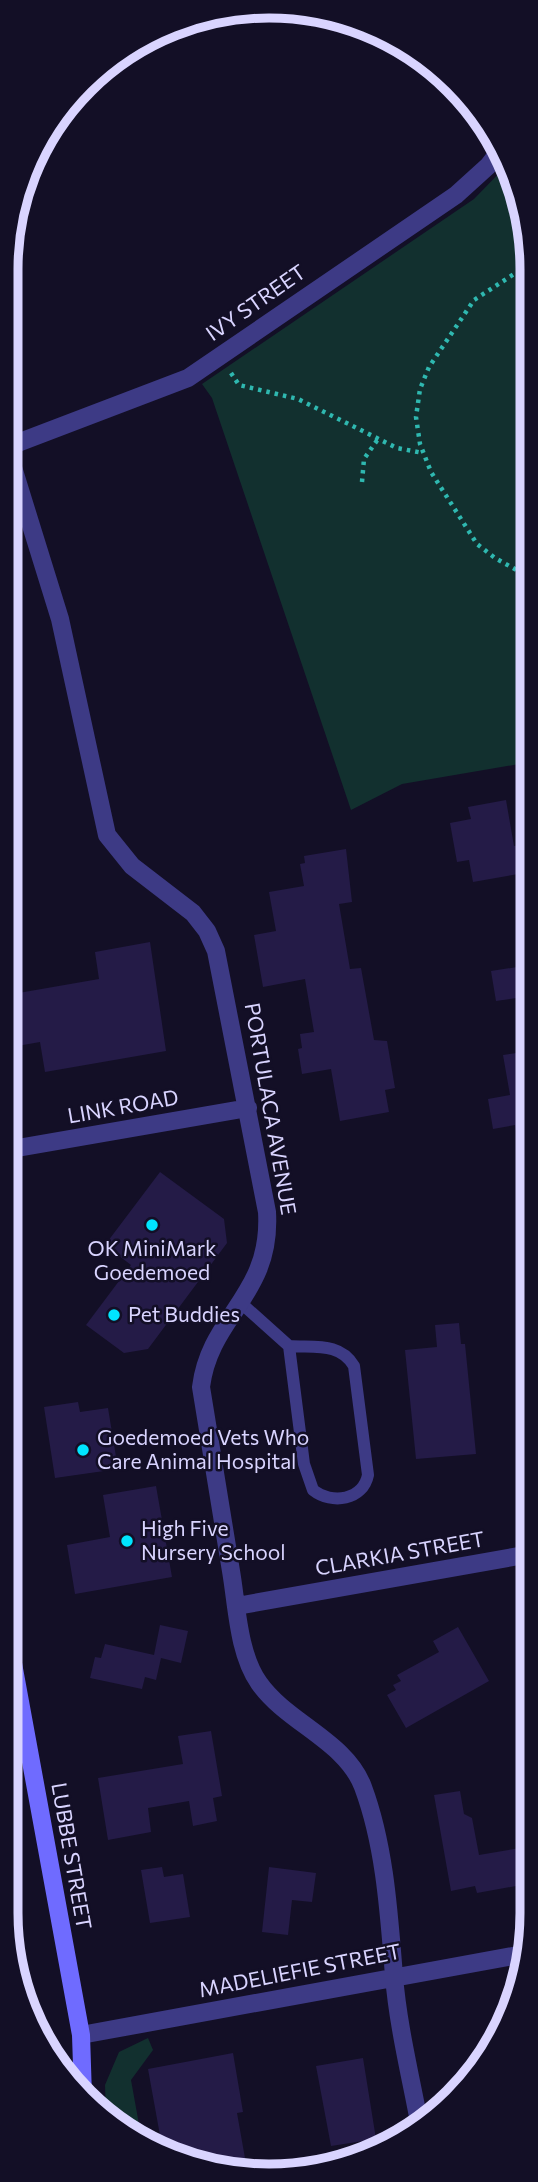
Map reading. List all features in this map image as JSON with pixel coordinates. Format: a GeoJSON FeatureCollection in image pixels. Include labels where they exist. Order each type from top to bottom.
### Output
{"type":"FeatureCollection","features":[{"type":"Feature","properties":{"kind":"main road","name":"LUBBE STREET"},"geometry":{"type":"LineString","coordinates":[[18,1692],[81,2035],[83,2082]]}},
{"type":"Feature","properties":{"kind":"street","name":"IVY STREET"},"geometry":{"type":"LineString","coordinates":[[18,444],[188,378],[456,195],[495,157]]}},
{"type":"Feature","properties":{"kind":"street","name":"PORTULACA AVENUE"},"geometry":{"type":"LineString","coordinates":[[18,483],[60,619],[107,835],[132,866],[193,913],[207,931],[222,971],[268,1212],[269,1233],[262,1265],[242,1303],[212,1347],[204,1367],[201,1387],[244,1648],[259,1683],[274,1700],[352,1767],[362,1784],[369,1805],[390,1913],[394,1977],[418,2116]]}},
{"type":"Feature","properties":{"kind":"street","name":"LINK ROAD"},"geometry":{"type":"LineString","coordinates":[[18,1148],[248,1108]]}},
{"type":"Feature","properties":{"kind":"street","name":"CLARKIA STREET"},"geometry":{"type":"LineString","coordinates":[[237,1606],[520,1556]]}},
{"type":"Feature","properties":{"kind":"street","name":"MADELIEFIE STREET"},"geometry":{"type":"LineString","coordinates":[[81,2035],[517,1955]]}},
{"type":"Feature","properties":{"kind":"lane"},"geometry":{"type":"LineString","coordinates":[[242,1303],[289,1346],[336,1349],[344,1353],[354,1366],[368,1475],[366,1485],[354,1496],[341,1498],[318,1495],[308,1482],[289,1346]]}},
{"type":"Feature","properties":{"kind":"path"},"geometry":{"type":"LineString","coordinates":[[520,270],[474,300],[429,367],[420,389],[416,417],[431,472],[477,544],[520,572]]}},
{"type":"Feature","properties":{"kind":"path"},"geometry":{"type":"LineString","coordinates":[[219,356],[239,385],[298,400],[397,448],[424,453]]}},
{"type":"Feature","properties":{"kind":"path"},"geometry":{"type":"LineString","coordinates":[[362,482],[364,458],[378,439]]}},
{"type":"Feature","properties":{"kind":"green space"},"geometry":{"type":"Polygon","coordinates":[[[500,172],[516,220],[520,253],[520,764],[402,784],[351,810],[212,398],[202,384],[474,199],[500,172]]]}},
{"type":"Feature","properties":{"kind":"green space"},"geometry":{"type":"Polygon","coordinates":[[[148,2038],[153,2050],[131,2080],[140,2129],[106,2104],[105,2085],[119,2052],[148,2038]]]}},
{"type":"Feature","properties":{"kind":"building"},"geometry":{"type":"Polygon","coordinates":[[[506,800],[514,846],[520,845],[520,874],[473,882],[469,860],[457,862],[450,823],[471,819],[468,807],[506,800]]]}},
{"type":"Feature","properties":{"kind":"building"},"geometry":{"type":"Polygon","coordinates":[[[346,849],[352,902],[339,904],[350,969],[361,968],[374,1040],[387,1041],[395,1088],[385,1090],[389,1112],[340,1121],[331,1069],[302,1074],[298,1049],[302,1048],[300,1034],[314,1032],[305,979],[263,987],[254,935],[276,931],[269,892],[304,886],[300,864],[305,863],[304,856],[346,849]]]}},
{"type":"Feature","properties":{"kind":"building"},"geometry":{"type":"Polygon","coordinates":[[[150,942],[166,1051],[45,1072],[40,1042],[18,1046],[18,993],[99,979],[95,952],[150,942]]]}},
{"type":"Feature","properties":{"kind":"building"},"geometry":{"type":"Polygon","coordinates":[[[520,967],[520,997],[496,1001],[491,971],[520,967]]]}},
{"type":"Feature","properties":{"kind":"building"},"geometry":{"type":"Polygon","coordinates":[[[520,1052],[520,1145],[515,1125],[493,1129],[488,1099],[510,1095],[503,1055],[520,1052]]]}},
{"type":"Feature","properties":{"kind":"building"},"geometry":{"type":"Polygon","coordinates":[[[160,1172],[224,1219],[227,1243],[148,1349],[124,1353],[86,1325],[131,1265],[105,1245],[160,1172]]]}},
{"type":"Feature","properties":{"kind":"building"},"geometry":{"type":"Polygon","coordinates":[[[459,1323],[461,1344],[465,1344],[476,1454],[416,1459],[405,1350],[437,1347],[435,1325],[459,1323]]]}},
{"type":"Feature","properties":{"kind":"building","name":"Goedemoed Vets Who Care Animal Hospital"},"geometry":{"type":"Polygon","coordinates":[[[78,1402],[80,1412],[108,1408],[118,1469],[55,1478],[44,1407],[78,1402]]]}},
{"type":"Feature","properties":{"kind":"building","name":"High Five Nursery School"},"geometry":{"type":"Polygon","coordinates":[[[156,1486],[172,1577],[75,1594],[67,1545],[110,1537],[103,1495],[156,1486]]]}},
{"type":"Feature","properties":{"kind":"building"},"geometry":{"type":"Polygon","coordinates":[[[160,1625],[188,1631],[181,1663],[161,1658],[156,1680],[145,1677],[142,1689],[90,1678],[95,1657],[101,1658],[105,1644],[154,1655],[160,1625]]]}},
{"type":"Feature","properties":{"kind":"building"},"geometry":{"type":"Polygon","coordinates":[[[458,1627],[489,1681],[406,1728],[387,1695],[396,1690],[393,1685],[401,1681],[397,1675],[439,1652],[433,1641],[458,1627]]]}},
{"type":"Feature","properties":{"kind":"building"},"geometry":{"type":"Polygon","coordinates":[[[211,1731],[222,1796],[213,1798],[217,1821],[193,1826],[189,1801],[148,1808],[151,1832],[108,1840],[98,1778],[183,1764],[178,1736],[211,1731]]]}},
{"type":"Feature","properties":{"kind":"building"},"geometry":{"type":"Polygon","coordinates":[[[460,1791],[464,1814],[472,1818],[479,1855],[520,1848],[520,1885],[477,1893],[475,1886],[451,1891],[434,1795],[460,1791]]]}},
{"type":"Feature","properties":{"kind":"building"},"geometry":{"type":"Polygon","coordinates":[[[162,1867],[164,1877],[183,1874],[190,1917],[150,1923],[141,1870],[162,1867]]]}},
{"type":"Feature","properties":{"kind":"building"},"geometry":{"type":"Polygon","coordinates":[[[269,1867],[316,1873],[312,1902],[292,1900],[288,1935],[262,1932],[269,1867]]]}},
{"type":"Feature","properties":{"kind":"building"},"geometry":{"type":"Polygon","coordinates":[[[233,2053],[243,2112],[237,2113],[246,2163],[204,2156],[161,2140],[148,2069],[233,2053]]]}},
{"type":"Feature","properties":{"kind":"building"},"geometry":{"type":"Polygon","coordinates":[[[363,2058],[376,2139],[331,2146],[316,2066],[363,2058]]]}},
{"type":"Feature","properties":{"kind":"place","name":"OK MiniMark Goedemoed"},"geometry":{"type":"Point","coordinates":[152,1225]}},
{"type":"Feature","properties":{"kind":"place","name":"Pet Buddies"},"geometry":{"type":"Point","coordinates":[114,1315]}},
{"type":"Feature","properties":{"kind":"place","name":"Goedemoed Vets Who Care Animal Hospital"},"geometry":{"type":"Point","coordinates":[83,1450]}},
{"type":"Feature","properties":{"kind":"place","name":"High Five Nursery School"},"geometry":{"type":"Point","coordinates":[127,1541]}}]}
